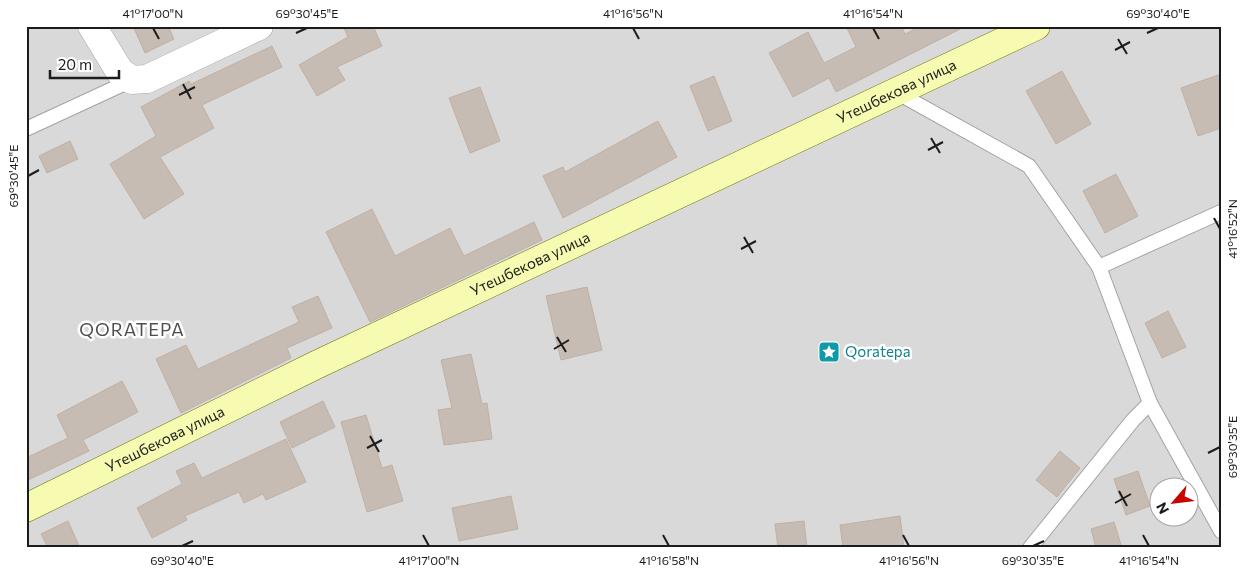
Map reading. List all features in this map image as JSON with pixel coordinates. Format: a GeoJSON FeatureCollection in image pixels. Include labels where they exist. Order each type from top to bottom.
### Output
{"type":"FeatureCollection","features":[{"type":"Feature","properties":{"kind":"main road","name":"Утешбекова улица"},"geometry":{"type":"LineString","coordinates":[[26,508],[316,365],[1036,26]]}},
{"type":"Feature","properties":{"kind":"street"},"geometry":{"type":"LineString","coordinates":[[92,26],[120,72],[132,80],[147,79],[259,26]]}},
{"type":"Feature","properties":{"kind":"lane"},"geometry":{"type":"LineString","coordinates":[[26,129],[132,80]]}},
{"type":"Feature","properties":{"kind":"lane"},"geometry":{"type":"LineString","coordinates":[[896,92],[1028,166],[1099,267],[1150,403],[1221,531]]}},
{"type":"Feature","properties":{"kind":"lane"},"geometry":{"type":"LineString","coordinates":[[1099,267],[1221,212]]}},
{"type":"Feature","properties":{"kind":"lane"},"geometry":{"type":"LineString","coordinates":[[1030,548],[1133,420],[1150,403]]}},
{"type":"Feature","properties":{"kind":"shaded area","name":"Qoratepa"},"geometry":{"type":"Polygon","coordinates":[[[26,26],[1221,26],[1221,548],[26,548],[26,26]]]}},
{"type":"Feature","properties":{"kind":"building"},"geometry":{"type":"Polygon","coordinates":[[[133,26],[168,26],[174,39],[145,53],[133,26]]]}},
{"type":"Feature","properties":{"kind":"building"},"geometry":{"type":"Polygon","coordinates":[[[343,26],[373,26],[382,46],[337,67],[345,80],[317,96],[299,65],[348,37],[343,26]]]}},
{"type":"Feature","properties":{"kind":"building"},"geometry":{"type":"Polygon","coordinates":[[[846,26],[901,26],[905,34],[921,26],[966,26],[836,92],[829,78],[793,97],[769,53],[808,32],[824,63],[856,47],[846,26]]]}},
{"type":"Feature","properties":{"kind":"building"},"geometry":{"type":"Polygon","coordinates":[[[272,46],[282,67],[202,105],[214,128],[160,157],[184,194],[144,219],[110,164],[156,136],[141,107],[189,81],[191,84],[272,46]]]}},
{"type":"Feature","properties":{"kind":"building"},"geometry":{"type":"Polygon","coordinates":[[[1062,71],[1091,124],[1056,144],[1026,91],[1062,71]]]}},
{"type":"Feature","properties":{"kind":"building"},"geometry":{"type":"Polygon","coordinates":[[[1221,74],[1221,128],[1198,136],[1181,88],[1221,74]]]}},
{"type":"Feature","properties":{"kind":"building"},"geometry":{"type":"Polygon","coordinates":[[[714,76],[732,121],[708,131],[690,86],[714,76]]]}},
{"type":"Feature","properties":{"kind":"building"},"geometry":{"type":"Polygon","coordinates":[[[480,87],[500,141],[470,153],[449,98],[480,87]]]}},
{"type":"Feature","properties":{"kind":"building"},"geometry":{"type":"Polygon","coordinates":[[[658,121],[677,157],[563,218],[543,176],[563,167],[565,172],[658,121]]]}},
{"type":"Feature","properties":{"kind":"building"},"geometry":{"type":"Polygon","coordinates":[[[70,141],[78,159],[47,173],[39,156],[70,141]]]}},
{"type":"Feature","properties":{"kind":"building"},"geometry":{"type":"Polygon","coordinates":[[[1116,174],[1138,216],[1105,233],[1083,191],[1116,174]]]}},
{"type":"Feature","properties":{"kind":"building"},"geometry":{"type":"Polygon","coordinates":[[[372,209],[395,256],[450,228],[464,256],[534,222],[542,240],[370,322],[326,232],[372,209]]]}},
{"type":"Feature","properties":{"kind":"building"},"geometry":{"type":"Polygon","coordinates":[[[587,287],[602,350],[561,360],[546,296],[587,287]]]}},
{"type":"Feature","properties":{"kind":"building"},"geometry":{"type":"Polygon","coordinates":[[[318,296],[332,328],[287,348],[291,358],[181,413],[156,359],[186,345],[198,369],[299,322],[292,307],[318,296]]]}},
{"type":"Feature","properties":{"kind":"building"},"geometry":{"type":"Polygon","coordinates":[[[1168,311],[1186,347],[1162,358],[1145,323],[1168,311]]]}},
{"type":"Feature","properties":{"kind":"building"},"geometry":{"type":"Polygon","coordinates":[[[471,354],[482,404],[487,403],[492,439],[444,445],[438,410],[452,408],[441,360],[471,354]]]}},
{"type":"Feature","properties":{"kind":"building"},"geometry":{"type":"Polygon","coordinates":[[[122,381],[138,412],[83,440],[89,451],[26,481],[26,458],[68,438],[57,415],[122,381]]]}},
{"type":"Feature","properties":{"kind":"building"},"geometry":{"type":"Polygon","coordinates":[[[323,401],[335,427],[292,448],[280,422],[323,401]]]}},
{"type":"Feature","properties":{"kind":"building"},"geometry":{"type":"Polygon","coordinates":[[[366,415],[382,468],[392,465],[403,501],[367,512],[341,422],[366,415]]]}},
{"type":"Feature","properties":{"kind":"building"},"geometry":{"type":"Polygon","coordinates":[[[286,439],[306,482],[266,500],[263,494],[244,503],[239,492],[185,516],[187,520],[152,538],[137,508],[182,484],[176,471],[194,463],[202,478],[286,439]]]}},
{"type":"Feature","properties":{"kind":"building"},"geometry":{"type":"Polygon","coordinates":[[[1060,451],[1080,468],[1057,497],[1036,480],[1060,451]]]}},
{"type":"Feature","properties":{"kind":"building"},"geometry":{"type":"Polygon","coordinates":[[[1138,471],[1150,506],[1126,515],[1114,479],[1138,471]]]}},
{"type":"Feature","properties":{"kind":"building"},"geometry":{"type":"Polygon","coordinates":[[[511,496],[518,529],[459,541],[452,508],[511,496]]]}},
{"type":"Feature","properties":{"kind":"building"},"geometry":{"type":"Polygon","coordinates":[[[900,516],[904,548],[843,548],[840,525],[900,516]]]}},
{"type":"Feature","properties":{"kind":"building"},"geometry":{"type":"Polygon","coordinates":[[[68,521],[80,548],[48,548],[41,534],[68,521]]]}},
{"type":"Feature","properties":{"kind":"building"},"geometry":{"type":"Polygon","coordinates":[[[804,521],[807,548],[778,548],[775,524],[804,521]]]}},
{"type":"Feature","properties":{"kind":"building"},"geometry":{"type":"Polygon","coordinates":[[[1114,522],[1122,548],[1096,548],[1091,529],[1114,522]]]}},
{"type":"Feature","properties":{"kind":"place","name":"Qoratepa"},"geometry":{"type":"Point","coordinates":[829,352]}},
{"type":"Feature","properties":{"kind":"district","name":"QORATEPA"},"geometry":{"type":"Point","coordinates":[132,330]}}]}
